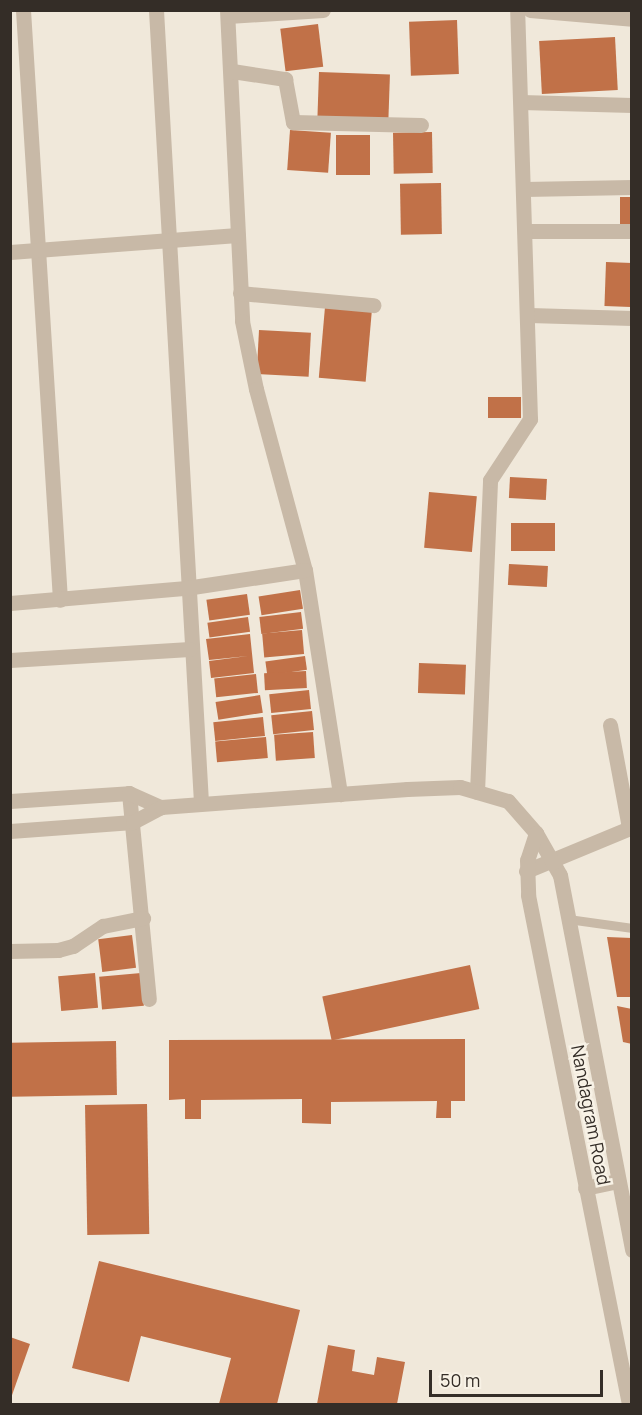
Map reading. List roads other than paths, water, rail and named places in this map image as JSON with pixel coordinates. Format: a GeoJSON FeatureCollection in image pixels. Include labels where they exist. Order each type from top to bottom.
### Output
{"type":"FeatureCollection","features":[{"type":"Feature","properties":{"kind":"street"},"geometry":{"type":"LineString","coordinates":[[23,10],[40,250],[60,600]]}},
{"type":"Feature","properties":{"kind":"street"},"geometry":{"type":"LineString","coordinates":[[156,10],[186,588],[201,803]]}},
{"type":"Feature","properties":{"kind":"street"},"geometry":{"type":"LineString","coordinates":[[323,10],[228,13],[240,293],[247,352],[305,570],[340,794]]}},
{"type":"Feature","properties":{"kind":"street"},"geometry":{"type":"LineString","coordinates":[[477,792],[490,480],[531,419],[517,10]]}},
{"type":"Feature","properties":{"kind":"street"},"geometry":{"type":"LineString","coordinates":[[530,10],[632,19]]}},
{"type":"Feature","properties":{"kind":"street"},"geometry":{"type":"LineString","coordinates":[[232,71],[285,79],[293,122],[421,125]]}},
{"type":"Feature","properties":{"kind":"street"},"geometry":{"type":"LineString","coordinates":[[521,102],[632,105]]}},
{"type":"Feature","properties":{"kind":"street"},"geometry":{"type":"LineString","coordinates":[[524,189],[632,187]]}},
{"type":"Feature","properties":{"kind":"street"},"geometry":{"type":"LineString","coordinates":[[526,231],[632,231]]}},
{"type":"Feature","properties":{"kind":"street"},"geometry":{"type":"LineString","coordinates":[[10,252],[237,235]]}},
{"type":"Feature","properties":{"kind":"street"},"geometry":{"type":"LineString","coordinates":[[240,293],[373,305]]}},
{"type":"Feature","properties":{"kind":"street"},"geometry":{"type":"LineString","coordinates":[[529,315],[632,318]]}},
{"type":"Feature","properties":{"kind":"street"},"geometry":{"type":"LineString","coordinates":[[10,603],[186,588],[305,570]]}},
{"type":"Feature","properties":{"kind":"street"},"geometry":{"type":"LineString","coordinates":[[10,660],[190,649]]}},
{"type":"Feature","properties":{"kind":"street"},"geometry":{"type":"LineString","coordinates":[[526,871],[555,861],[630,827],[610,725]]}},
{"type":"Feature","properties":{"kind":"street","name":"Nandagram Road"},"geometry":{"type":"LineString","coordinates":[[161,807],[460,787],[508,801],[536,833],[555,861],[632,1250]]}},
{"type":"Feature","properties":{"kind":"street"},"geometry":{"type":"LineString","coordinates":[[10,801],[129,793],[161,807]]}},
{"type":"Feature","properties":{"kind":"street"},"geometry":{"type":"LineString","coordinates":[[129,793],[143,918],[149,999]]}},
{"type":"Feature","properties":{"kind":"street"},"geometry":{"type":"LineString","coordinates":[[10,831],[133,822],[161,807]]}},
{"type":"Feature","properties":{"kind":"street","name":"Nandagram Road"},"geometry":{"type":"LineString","coordinates":[[536,833],[526,871],[585,1188],[629,1404]]}},
{"type":"Feature","properties":{"kind":"street"},"geometry":{"type":"LineString","coordinates":[[10,951],[58,950],[73,946],[103,926],[143,918]]}},
{"type":"Feature","properties":{"kind":"street"},"geometry":{"type":"LineString","coordinates":[[585,1188],[618,1181]]}},
{"type":"Feature","properties":{"kind":"lane"},"geometry":{"type":"LineString","coordinates":[[568,919],[632,928]]}}]}
